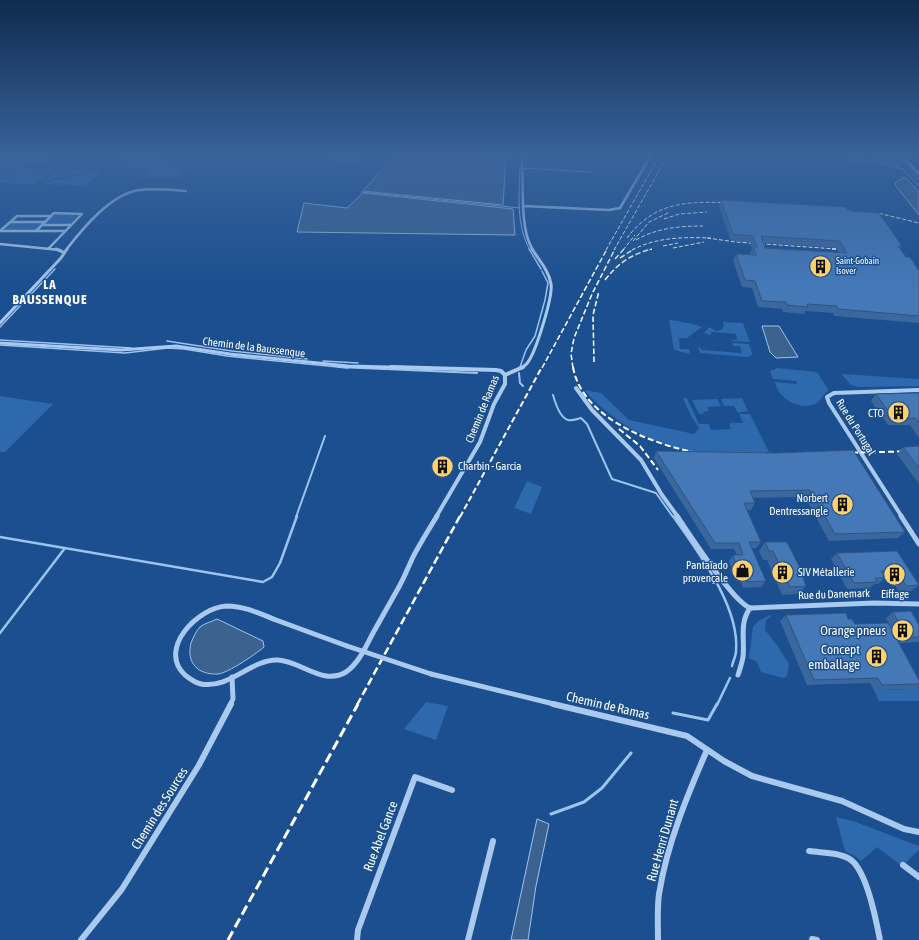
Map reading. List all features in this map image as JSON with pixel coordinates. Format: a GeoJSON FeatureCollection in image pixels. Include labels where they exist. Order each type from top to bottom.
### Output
{"type":"FeatureCollection","features":[{"type":"Feature","properties":{"kind":"street"},"geometry":{"type":"LineString","coordinates":[[0,323],[61,258],[63,252],[69,248],[94,218],[119,199]]}},
{"type":"Feature","properties":{"kind":"street","name":"Chemin de Ramas"},"geometry":{"type":"LineString","coordinates":[[523,199],[524,219],[530,245],[548,274],[551,284],[551,292],[541,330],[529,361],[521,369],[505,375],[505,384],[494,404],[480,442],[414,555],[400,585],[358,660],[350,670],[332,678],[320,675],[287,661],[277,660],[267,661],[232,677],[207,685],[193,682],[183,674],[176,662],[178,644],[184,631],[201,615],[222,606],[231,606],[246,610],[347,646],[431,674],[687,736],[724,761],[752,776],[842,801],[904,829],[919,832]]}},
{"type":"Feature","properties":{"kind":"street"},"geometry":{"type":"LineString","coordinates":[[523,206],[609,210],[620,208],[625,199]]}},
{"type":"Feature","properties":{"kind":"street"},"geometry":{"type":"LineString","coordinates":[[36,231],[54,213],[82,214],[49,248]]}},
{"type":"Feature","properties":{"kind":"street"},"geometry":{"type":"LineString","coordinates":[[0,231],[16,216],[51,216]]}},
{"type":"Feature","properties":{"kind":"street"},"geometry":{"type":"LineString","coordinates":[[10,222],[71,225]]}},
{"type":"Feature","properties":{"kind":"street"},"geometry":{"type":"LineString","coordinates":[[0,231],[66,231]]}},
{"type":"Feature","properties":{"kind":"street"},"geometry":{"type":"LineString","coordinates":[[0,244],[49,248],[63,252]]}},
{"type":"Feature","properties":{"kind":"street","name":"Chemin de la Baussenque"},"geometry":{"type":"LineString","coordinates":[[0,343],[121,350],[176,346],[230,354],[341,365],[496,370],[501,371],[505,375]]}},
{"type":"Feature","properties":{"kind":"street"},"geometry":{"type":"LineString","coordinates":[[576,388],[592,410],[641,460],[662,495],[726,585],[745,606],[750,608],[744,614],[742,627],[743,656],[738,675]]}},
{"type":"Feature","properties":{"kind":"street","name":"Rue du Portugal"},"geometry":{"type":"LineString","coordinates":[[919,390],[834,393],[827,397],[829,403],[919,544]]}},
{"type":"Feature","properties":{"kind":"street","name":"Rue du Danemark"},"geometry":{"type":"LineString","coordinates":[[750,608],[874,603],[919,604]]}},
{"type":"Feature","properties":{"kind":"street","name":"Chemin des Sources"},"geometry":{"type":"LineString","coordinates":[[81,940],[122,889],[199,765],[233,699],[232,677]]}},
{"type":"Feature","properties":{"kind":"street","name":"Rue Henri Dunant"},"geometry":{"type":"LineString","coordinates":[[658,940],[659,896],[666,861],[686,798],[707,750]]}},
{"type":"Feature","properties":{"kind":"street","name":"Rue Abel Gance"},"geometry":{"type":"LineString","coordinates":[[357,940],[358,930],[415,777],[452,790]]}},
{"type":"Feature","properties":{"kind":"street"},"geometry":{"type":"LineString","coordinates":[[468,940],[493,841]]}},
{"type":"Feature","properties":{"kind":"street"},"geometry":{"type":"LineString","coordinates":[[809,851],[847,858],[857,865],[862,876],[880,940]]}},
{"type":"Feature","properties":{"kind":"street"},"geometry":{"type":"LineString","coordinates":[[903,865],[919,877]]}},
{"type":"Feature","properties":{"kind":"shaded area"},"geometry":{"type":"Polygon","coordinates":[[[357,199],[418,199],[513,209],[515,235],[297,232],[304,203],[347,208],[357,199]]]}},
{"type":"Feature","properties":{"kind":"shaded area"},"geometry":{"type":"Polygon","coordinates":[[[442,199],[503,199],[503,205],[442,199]]]}},
{"type":"Feature","properties":{"kind":"shaded area"},"geometry":{"type":"Polygon","coordinates":[[[906,199],[919,199],[919,215],[906,199]]]}},
{"type":"Feature","properties":{"kind":"shaded area"},"geometry":{"type":"Polygon","coordinates":[[[55,214],[79,215],[70,224],[45,223],[55,214]]]}},
{"type":"Feature","properties":{"kind":"shaded area"},"geometry":{"type":"Polygon","coordinates":[[[11,223],[42,223],[35,230],[4,230],[11,223]]]}},
{"type":"Feature","properties":{"kind":"shaded area"},"geometry":{"type":"Polygon","coordinates":[[[669,320],[702,327],[687,338],[679,338],[680,349],[689,349],[690,354],[674,350],[669,320]]]}},
{"type":"Feature","properties":{"kind":"shaded area"},"geometry":{"type":"Polygon","coordinates":[[[723,322],[743,323],[750,342],[732,341],[731,340],[737,340],[736,334],[711,332],[711,335],[704,333],[709,327],[716,331],[721,330],[724,326],[723,322]]]}},
{"type":"Feature","properties":{"kind":"shaded area"},"geometry":{"type":"Polygon","coordinates":[[[762,326],[779,326],[798,357],[776,358],[770,352],[762,326]]]}},
{"type":"Feature","properties":{"kind":"shaded area"},"geometry":{"type":"Polygon","coordinates":[[[733,343],[749,344],[752,353],[751,356],[746,357],[700,353],[698,347],[702,350],[742,353],[740,346],[733,346],[733,343]]]}},
{"type":"Feature","properties":{"kind":"shaded area"},"geometry":{"type":"Polygon","coordinates":[[[777,368],[817,372],[828,391],[817,403],[809,406],[803,406],[790,402],[780,393],[775,382],[797,384],[796,381],[773,379],[770,371],[777,368]]]}},
{"type":"Feature","properties":{"kind":"shaded area"},"geometry":{"type":"Polygon","coordinates":[[[841,374],[919,379],[919,386],[857,387],[850,384],[841,374]]]}},
{"type":"Feature","properties":{"kind":"shaded area"},"geometry":{"type":"Polygon","coordinates":[[[584,390],[601,393],[629,420],[694,434],[699,428],[691,416],[683,398],[687,398],[699,424],[709,424],[711,430],[731,429],[729,423],[743,423],[739,414],[750,414],[769,452],[713,454],[694,452],[659,443],[642,435],[611,415],[584,390]]]}},
{"type":"Feature","properties":{"kind":"shaded area"},"geometry":{"type":"Polygon","coordinates":[[[0,396],[53,404],[5,452],[0,452],[0,396]]]}},
{"type":"Feature","properties":{"kind":"shaded area"},"geometry":{"type":"Polygon","coordinates":[[[742,398],[748,411],[738,413],[734,406],[724,406],[721,399],[742,398]]]}},
{"type":"Feature","properties":{"kind":"shaded area"},"geometry":{"type":"Polygon","coordinates":[[[717,399],[721,406],[707,407],[709,411],[703,412],[704,414],[699,414],[692,400],[717,399]]]}},
{"type":"Feature","properties":{"kind":"shaded area"},"geometry":{"type":"Polygon","coordinates":[[[527,481],[542,487],[531,514],[514,508],[527,481]]]}},
{"type":"Feature","properties":{"kind":"shaded area"},"geometry":{"type":"Polygon","coordinates":[[[770,615],[771,617],[766,620],[765,630],[789,664],[787,676],[783,678],[761,672],[757,662],[749,658],[753,627],[758,621],[770,615]]]}},
{"type":"Feature","properties":{"kind":"shaded area"},"geometry":{"type":"Polygon","coordinates":[[[217,619],[263,641],[264,647],[235,667],[223,673],[211,674],[199,670],[195,666],[190,656],[190,650],[191,643],[200,627],[217,619]]]}},
{"type":"Feature","properties":{"kind":"shaded area"},"geometry":{"type":"Polygon","coordinates":[[[886,626],[919,689],[919,701],[879,701],[874,690],[912,689],[886,626]]]}},
{"type":"Feature","properties":{"kind":"shaded area"},"geometry":{"type":"Polygon","coordinates":[[[426,702],[448,706],[436,740],[404,729],[426,702]]]}},
{"type":"Feature","properties":{"kind":"shaded area"},"geometry":{"type":"Polygon","coordinates":[[[836,817],[853,821],[919,846],[919,850],[902,866],[877,847],[861,861],[845,851],[836,817]]]}},
{"type":"Feature","properties":{"kind":"shaded area"},"geometry":{"type":"Polygon","coordinates":[[[537,819],[549,824],[536,886],[528,940],[511,940],[537,819]]]}},
{"type":"Feature","properties":{"kind":"building","name":"Saint-Gobain Isover"},"geometry":{"type":"Polygon","coordinates":[[[721,200],[846,207],[848,211],[879,213],[902,246],[898,246],[906,257],[910,257],[919,271],[919,316],[838,309],[837,306],[807,304],[808,307],[787,305],[786,302],[762,301],[755,281],[745,280],[736,254],[756,255],[753,247],[757,247],[753,236],[733,234],[721,200]],[[761,236],[765,248],[847,253],[840,241],[761,236]]]}},
{"type":"Feature","properties":{"kind":"building"},"geometry":{"type":"Polygon","coordinates":[[[919,393],[919,423],[915,418],[894,419],[876,394],[919,393]]]}},
{"type":"Feature","properties":{"kind":"building"},"geometry":{"type":"Polygon","coordinates":[[[919,446],[919,468],[903,447],[919,446]]]}},
{"type":"Feature","properties":{"kind":"building","name":"Norbert Dentressangle"},"geometry":{"type":"Polygon","coordinates":[[[853,450],[905,532],[835,534],[810,490],[750,491],[755,503],[744,503],[761,542],[749,542],[766,581],[748,582],[745,574],[740,575],[733,555],[743,555],[739,543],[715,543],[656,451],[776,453],[853,450]]]}},
{"type":"Feature","properties":{"kind":"building"},"geometry":{"type":"Polygon","coordinates":[[[765,542],[787,542],[799,566],[806,586],[790,587],[773,551],[769,551],[765,542]]]}},
{"type":"Feature","properties":{"kind":"building"},"geometry":{"type":"Polygon","coordinates":[[[897,551],[919,585],[906,586],[897,570],[881,571],[885,578],[875,578],[877,582],[854,583],[837,553],[897,551]]]}},
{"type":"Feature","properties":{"kind":"building"},"geometry":{"type":"Polygon","coordinates":[[[911,611],[919,625],[919,637],[907,637],[893,612],[911,611]]]}},
{"type":"Feature","properties":{"kind":"building"},"geometry":{"type":"Polygon","coordinates":[[[846,613],[848,619],[852,619],[855,624],[888,623],[919,680],[919,684],[882,685],[878,678],[814,680],[786,615],[846,613]]]}},
{"type":"Feature","properties":{"kind":"waterway"},"geometry":{"type":"LineString","coordinates":[[429,199],[519,208]]}},
{"type":"Feature","properties":{"kind":"waterway"},"geometry":{"type":"LineString","coordinates":[[519,199],[519,208]]}},
{"type":"Feature","properties":{"kind":"waterway"},"geometry":{"type":"LineString","coordinates":[[519,208],[522,231],[530,250]]}},
{"type":"Feature","properties":{"kind":"waterway"},"geometry":{"type":"LineString","coordinates":[[529,249],[541,269]]}},
{"type":"Feature","properties":{"kind":"waterway"},"geometry":{"type":"LineString","coordinates":[[0,327],[55,269]]}},
{"type":"Feature","properties":{"kind":"waterway"},"geometry":{"type":"LineString","coordinates":[[520,367],[526,350],[535,336],[545,300],[548,283],[542,271]]}},
{"type":"Feature","properties":{"kind":"waterway"},"geometry":{"type":"LineString","coordinates":[[0,340],[131,348]]}},
{"type":"Feature","properties":{"kind":"waterway"},"geometry":{"type":"LineString","coordinates":[[167,341],[232,351],[307,359]]}},
{"type":"Feature","properties":{"kind":"waterway"},"geometry":{"type":"LineString","coordinates":[[0,345],[125,353],[168,348],[184,349],[227,356],[348,368]]}},
{"type":"Feature","properties":{"kind":"waterway"},"geometry":{"type":"LineString","coordinates":[[323,361],[358,363]]}},
{"type":"Feature","properties":{"kind":"waterway"},"geometry":{"type":"LineString","coordinates":[[338,367],[477,373]]}},
{"type":"Feature","properties":{"kind":"waterway"},"geometry":{"type":"LineString","coordinates":[[519,373],[520,383],[523,386]]}},
{"type":"Feature","properties":{"kind":"waterway"},"geometry":{"type":"LineString","coordinates":[[553,395],[558,409],[565,419],[571,420],[581,418],[587,424],[612,479],[656,493],[673,517]]}},
{"type":"Feature","properties":{"kind":"waterway"},"geometry":{"type":"LineString","coordinates":[[296,517],[325,436]]}},
{"type":"Feature","properties":{"kind":"waterway"},"geometry":{"type":"LineString","coordinates":[[65,548],[263,582],[272,577],[280,563],[297,516]]}},
{"type":"Feature","properties":{"kind":"waterway"},"geometry":{"type":"LineString","coordinates":[[673,516],[705,562],[724,598],[731,616],[735,634],[736,653],[732,666]]}},
{"type":"Feature","properties":{"kind":"waterway"},"geometry":{"type":"LineString","coordinates":[[0,537],[65,548]]}},
{"type":"Feature","properties":{"kind":"waterway"},"geometry":{"type":"LineString","coordinates":[[0,633],[65,548]]}},
{"type":"Feature","properties":{"kind":"waterway"},"geometry":{"type":"LineString","coordinates":[[717,705],[730,678]]}},
{"type":"Feature","properties":{"kind":"waterway"},"geometry":{"type":"LineString","coordinates":[[673,713],[708,720],[717,704]]}},
{"type":"Feature","properties":{"kind":"waterway"},"geometry":{"type":"LineString","coordinates":[[551,814],[584,802],[602,788],[631,753]]}},
{"type":"Feature","properties":{"kind":"railway"},"geometry":{"type":"LineString","coordinates":[[606,250],[635,199]]}},
{"type":"Feature","properties":{"kind":"railway"},"geometry":{"type":"LineString","coordinates":[[614,250],[643,199]]}},
{"type":"Feature","properties":{"kind":"railway"},"geometry":{"type":"LineString","coordinates":[[627,238],[638,226],[661,210],[687,203],[731,203]]}},
{"type":"Feature","properties":{"kind":"railway"},"geometry":{"type":"LineString","coordinates":[[837,210],[882,214],[919,223]]}},
{"type":"Feature","properties":{"kind":"railway"},"geometry":{"type":"LineString","coordinates":[[633,241],[649,222],[670,212]]}},
{"type":"Feature","properties":{"kind":"railway"},"geometry":{"type":"LineString","coordinates":[[664,219],[679,214],[707,212]]}},
{"type":"Feature","properties":{"kind":"railway"},"geometry":{"type":"LineString","coordinates":[[636,240],[668,228],[703,226]]}},
{"type":"Feature","properties":{"kind":"railway"},"geometry":{"type":"LineString","coordinates":[[623,250],[635,235]]}},
{"type":"Feature","properties":{"kind":"railway"},"geometry":{"type":"LineString","coordinates":[[633,249],[651,242],[661,240],[707,238]]}},
{"type":"Feature","properties":{"kind":"railway"},"geometry":{"type":"LineString","coordinates":[[707,238],[736,242],[836,249],[832,249]]}},
{"type":"Feature","properties":{"kind":"railway"},"geometry":{"type":"LineString","coordinates":[[673,248],[704,242]]}},
{"type":"Feature","properties":{"kind":"railway"},"geometry":{"type":"LineString","coordinates":[[663,246],[678,243]]}},
{"type":"Feature","properties":{"kind":"railway"},"geometry":{"type":"LineString","coordinates":[[542,368],[607,249]]}},
{"type":"Feature","properties":{"kind":"railway"},"geometry":{"type":"LineString","coordinates":[[573,368],[571,354],[574,338],[592,294],[615,249]]}},
{"type":"Feature","properties":{"kind":"railway"},"geometry":{"type":"LineString","coordinates":[[615,259],[624,249]]}},
{"type":"Feature","properties":{"kind":"railway"},"geometry":{"type":"LineString","coordinates":[[620,258],[633,249]]}},
{"type":"Feature","properties":{"kind":"railway"},"geometry":{"type":"LineString","coordinates":[[605,280],[620,264],[638,254],[652,249],[649,250]]}},
{"type":"Feature","properties":{"kind":"railway"},"geometry":{"type":"LineString","coordinates":[[594,362],[593,315],[599,291]]}},
{"type":"Feature","properties":{"kind":"railway"},"geometry":{"type":"LineString","coordinates":[[460,517],[542,367]]}},
{"type":"Feature","properties":{"kind":"railway"},"geometry":{"type":"LineString","coordinates":[[573,367],[579,385],[590,401],[605,415],[641,436],[679,449],[697,453]]}},
{"type":"Feature","properties":{"kind":"railway"},"geometry":{"type":"LineString","coordinates":[[619,429],[640,446],[658,470]]}},
{"type":"Feature","properties":{"kind":"railway"},"geometry":{"type":"LineString","coordinates":[[843,453],[919,451]]}},
{"type":"Feature","properties":{"kind":"railway"},"geometry":{"type":"LineString","coordinates":[[357,705],[460,516]]}},
{"type":"Feature","properties":{"kind":"railway"},"geometry":{"type":"LineString","coordinates":[[228,940],[358,704]]}},
{"type":"Feature","properties":{"kind":"place","name":"Saint-Gobain Isover"},"geometry":{"type":"Point","coordinates":[821,266]}},
{"type":"Feature","properties":{"kind":"place","name":"CTO"},"geometry":{"type":"Point","coordinates":[899,413]}},
{"type":"Feature","properties":{"kind":"place","name":"Charbin - Garcia"},"geometry":{"type":"Point","coordinates":[443,466]}},
{"type":"Feature","properties":{"kind":"place","name":"Norbert Dentressangle"},"geometry":{"type":"Point","coordinates":[843,504]}},
{"type":"Feature","properties":{"kind":"place","name":"Pantaïado provençale"},"geometry":{"type":"Point","coordinates":[743,571]}},
{"type":"Feature","properties":{"kind":"place","name":"SIV Métallerie"},"geometry":{"type":"Point","coordinates":[782,572]}},
{"type":"Feature","properties":{"kind":"place","name":"Eiffage"},"geometry":{"type":"Point","coordinates":[895,574]}},
{"type":"Feature","properties":{"kind":"place","name":"Orange pneus"},"geometry":{"type":"Point","coordinates":[902,630]}},
{"type":"Feature","properties":{"kind":"place","name":"Concept emballage"},"geometry":{"type":"Point","coordinates":[876,656]}},
{"type":"Feature","properties":{"kind":"district","name":"LA BAUSSENQUE"},"geometry":{"type":"Point","coordinates":[50,292]}}]}
